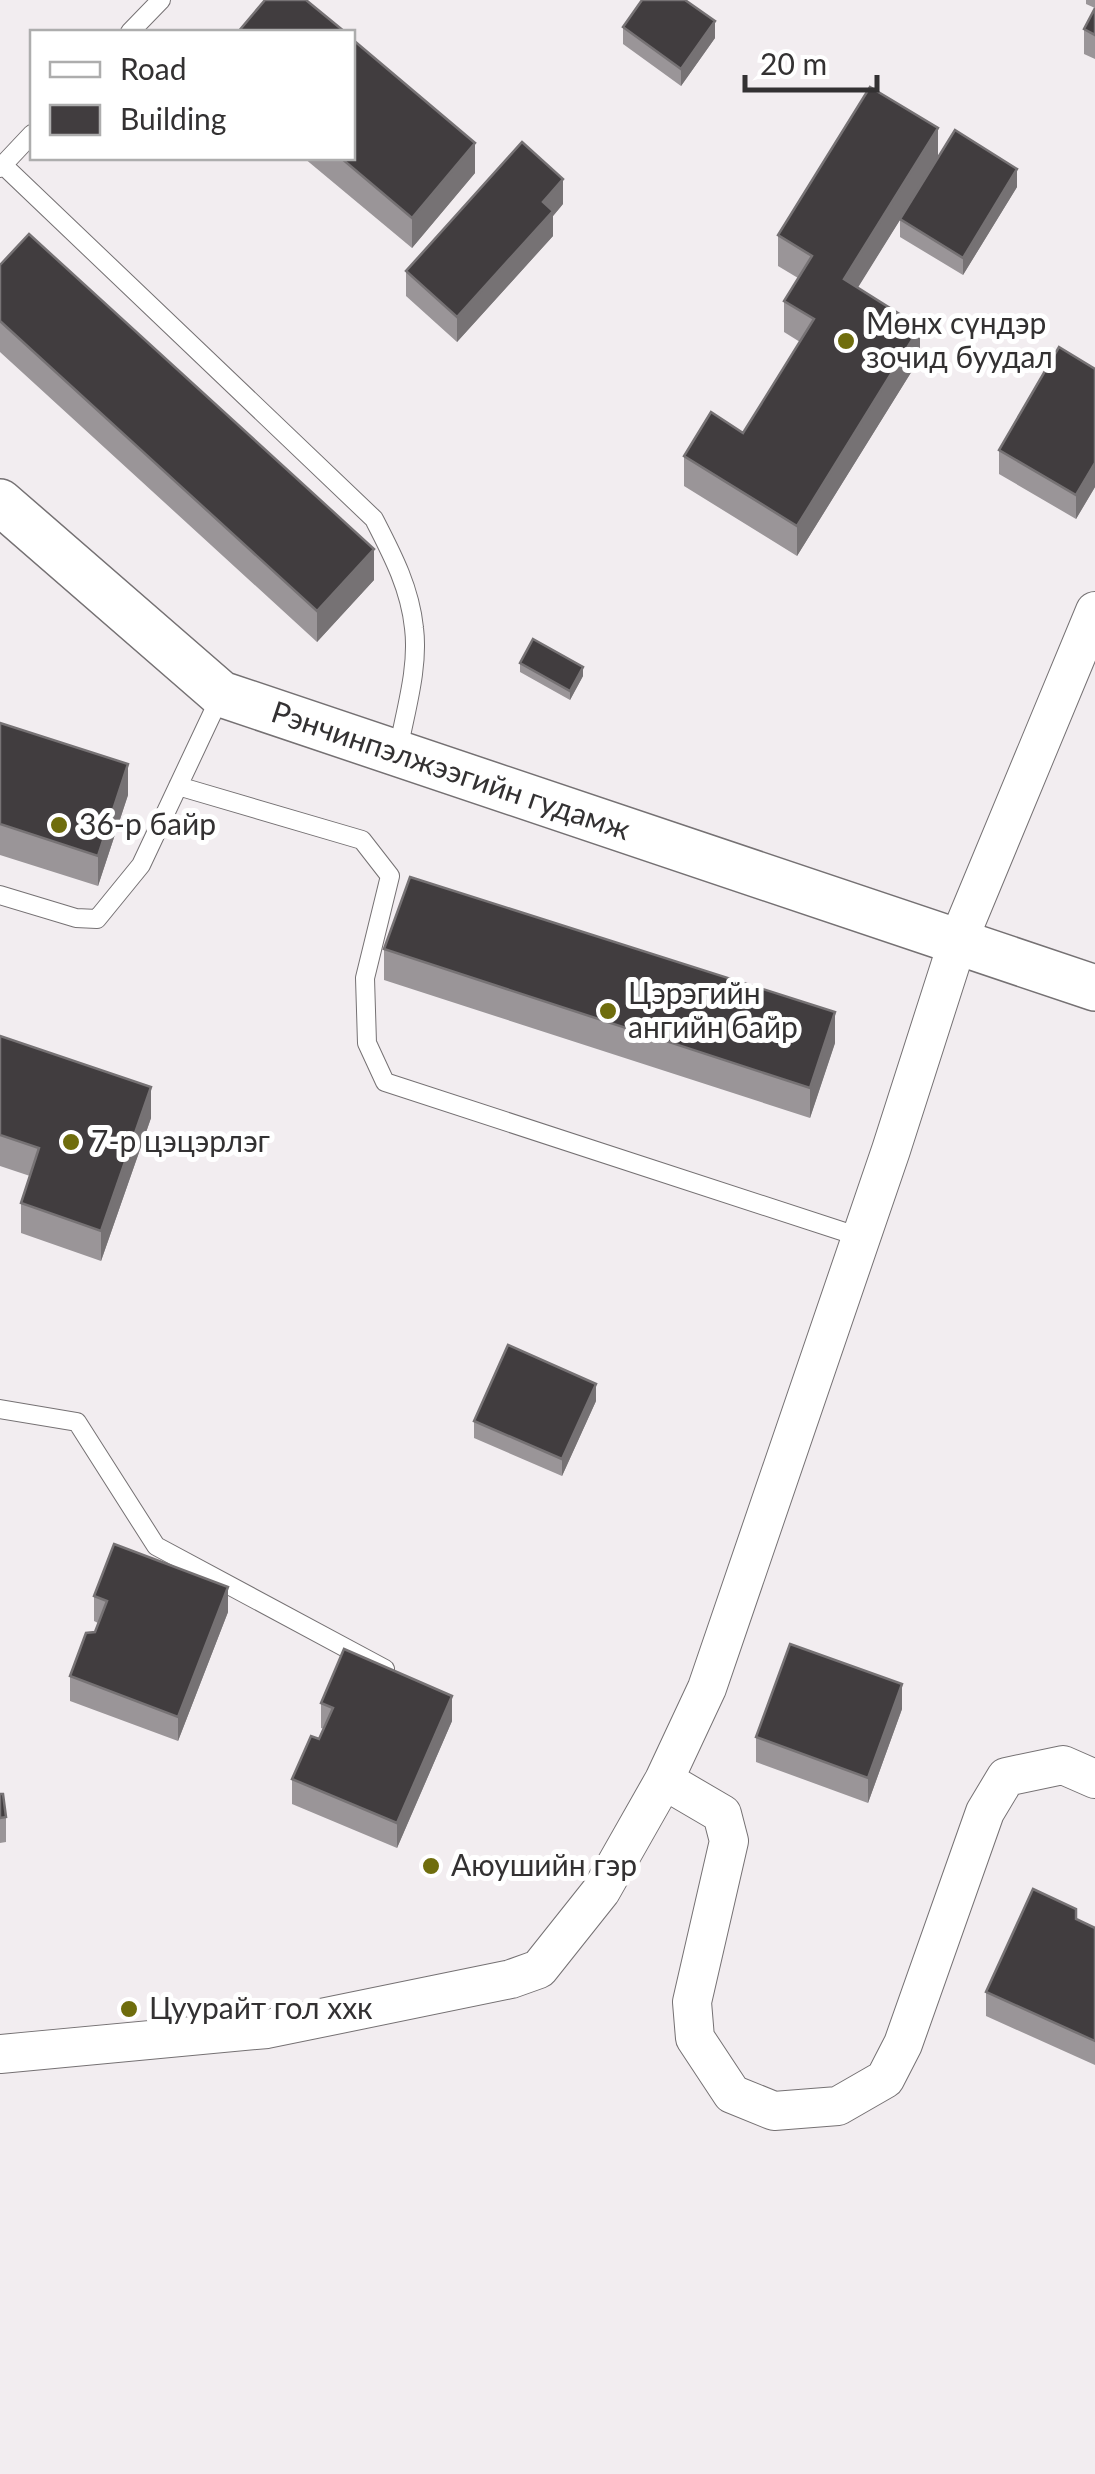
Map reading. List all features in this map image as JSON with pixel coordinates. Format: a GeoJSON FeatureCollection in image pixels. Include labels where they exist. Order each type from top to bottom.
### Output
{"type":"FeatureCollection","features":[{"type":"Feature","properties":{"kind":"street","name":"Рэнчинпэлжээгийн гудамж"},"geometry":{"type":"LineString","coordinates":[[0,502],[221,694],[1095,988]]}},
{"type":"Feature","properties":{"kind":"street"},"geometry":{"type":"LineString","coordinates":[[0,2054],[267,2029],[511,1979],[539,1969],[601,1891],[664,1780],[707,1688],[958,941],[1095,612]]}},
{"type":"Feature","properties":{"kind":"street"},"geometry":{"type":"LineString","coordinates":[[664,1780],[722,1814],[729,1841],[692,2002],[695,2038],[732,2094],[774,2111],[838,2106],[885,2079],[903,2044],[985,1812],[1006,1777],[1063,1765],[1095,1779]]}},
{"type":"Feature","properties":{"kind":"lane"},"geometry":{"type":"LineString","coordinates":[[132,30],[161,0]]}},
{"type":"Feature","properties":{"kind":"lane"},"geometry":{"type":"LineString","coordinates":[[30,136],[1,166],[374,519],[401,572],[414,629],[412,673],[397,755]]}},
{"type":"Feature","properties":{"kind":"lane"},"geometry":{"type":"LineString","coordinates":[[0,895],[76,918],[97,919],[141,866],[221,694]]}},
{"type":"Feature","properties":{"kind":"lane"},"geometry":{"type":"LineString","coordinates":[[178,786],[362,840],[390,876],[365,978],[367,1044],[385,1082],[860,1237]]}},
{"type":"Feature","properties":{"kind":"lane"},"geometry":{"type":"LineString","coordinates":[[0,1410],[77,1422],[156,1546],[385,1669]]}},
{"type":"Feature","properties":{"kind":"building"},"geometry":{"type":"Polygon","coordinates":[[[265,0],[306,0],[343,30],[240,30],[265,0]]]}},
{"type":"Feature","properties":{"kind":"building"},"geometry":{"type":"Polygon","coordinates":[[[642,0],[685,0],[715,21],[681,69],[623,27],[642,0]]]}},
{"type":"Feature","properties":{"kind":"building"},"geometry":{"type":"Polygon","coordinates":[[[1095,8],[1095,35],[1084,29],[1095,8]]]}},
{"type":"Feature","properties":{"kind":"building"},"geometry":{"type":"Polygon","coordinates":[[[355,42],[475,143],[412,218],[343,160],[355,160],[355,42]]]}},
{"type":"Feature","properties":{"kind":"building","name":"Мөнх сүндэр зочид буудал"},"geometry":{"type":"Polygon","coordinates":[[[870,87],[938,128],[844,279],[920,327],[797,526],[684,456],[711,412],[743,433],[814,319],[784,301],[812,256],[778,235],[870,87]]]}},
{"type":"Feature","properties":{"kind":"building"},"geometry":{"type":"Polygon","coordinates":[[[955,130],[1017,169],[963,258],[900,219],[955,130]]]}},
{"type":"Feature","properties":{"kind":"building"},"geometry":{"type":"Polygon","coordinates":[[[522,142],[563,179],[543,202],[553,211],[457,317],[406,271],[522,142]]]}},
{"type":"Feature","properties":{"kind":"building"},"geometry":{"type":"Polygon","coordinates":[[[29,234],[374,549],[317,611],[0,321],[0,265],[29,234]]]}},
{"type":"Feature","properties":{"kind":"building"},"geometry":{"type":"Polygon","coordinates":[[[1059,347],[1095,369],[1095,463],[1076,495],[999,450],[1059,347]]]}},
{"type":"Feature","properties":{"kind":"building"},"geometry":{"type":"Polygon","coordinates":[[[533,639],[583,667],[570,691],[520,663],[533,639]]]}},
{"type":"Feature","properties":{"kind":"building","name":"36-р байр"},"geometry":{"type":"Polygon","coordinates":[[[0,723],[128,764],[98,856],[0,824],[0,723]]]}},
{"type":"Feature","properties":{"kind":"building","name":"Цэрэгийн ангийн байр"},"geometry":{"type":"Polygon","coordinates":[[[410,877],[835,1012],[810,1088],[384,949],[410,877]]]}},
{"type":"Feature","properties":{"kind":"building","name":"7-р цэцэрлэг"},"geometry":{"type":"Polygon","coordinates":[[[0,1036],[151,1087],[101,1231],[21,1203],[39,1148],[0,1135],[0,1036]]]}},
{"type":"Feature","properties":{"kind":"building"},"geometry":{"type":"Polygon","coordinates":[[[508,1345],[596,1384],[562,1459],[474,1421],[508,1345]]]}},
{"type":"Feature","properties":{"kind":"building"},"geometry":{"type":"Polygon","coordinates":[[[114,1544],[228,1587],[178,1717],[70,1676],[86,1633],[95,1632],[107,1601],[94,1596],[114,1544]]]}},
{"type":"Feature","properties":{"kind":"building"},"geometry":{"type":"Polygon","coordinates":[[[790,1644],[902,1684],[868,1778],[756,1737],[790,1644]]]}},
{"type":"Feature","properties":{"kind":"building"},"geometry":{"type":"Polygon","coordinates":[[[344,1649],[452,1696],[397,1823],[292,1779],[311,1736],[319,1739],[333,1708],[321,1703],[344,1649]]]}},
{"type":"Feature","properties":{"kind":"building"},"geometry":{"type":"Polygon","coordinates":[[[0,1794],[6,1817],[0,1818],[0,1794]]]}},
{"type":"Feature","properties":{"kind":"building"},"geometry":{"type":"Polygon","coordinates":[[[1033,1889],[1076,1909],[1076,1919],[1095,1928],[1095,2041],[986,1992],[1033,1889]]]}},
{"type":"Feature","properties":{"kind":"place","name":"Мөнх сүндэр зочид буудал"},"geometry":{"type":"Point","coordinates":[846,341]}},
{"type":"Feature","properties":{"kind":"place","name":"36-р байр"},"geometry":{"type":"Point","coordinates":[59,825]}},
{"type":"Feature","properties":{"kind":"place","name":"Цэрэгийн ангийн байр"},"geometry":{"type":"Point","coordinates":[608,1011]}},
{"type":"Feature","properties":{"kind":"place","name":"7-р цэцэрлэг"},"geometry":{"type":"Point","coordinates":[71,1142]}},
{"type":"Feature","properties":{"kind":"place","name":"Аюушийн гэр"},"geometry":{"type":"Point","coordinates":[431,1866]}},
{"type":"Feature","properties":{"kind":"place","name":"Цуурайт гол ххк"},"geometry":{"type":"Point","coordinates":[129,2009]}}]}
